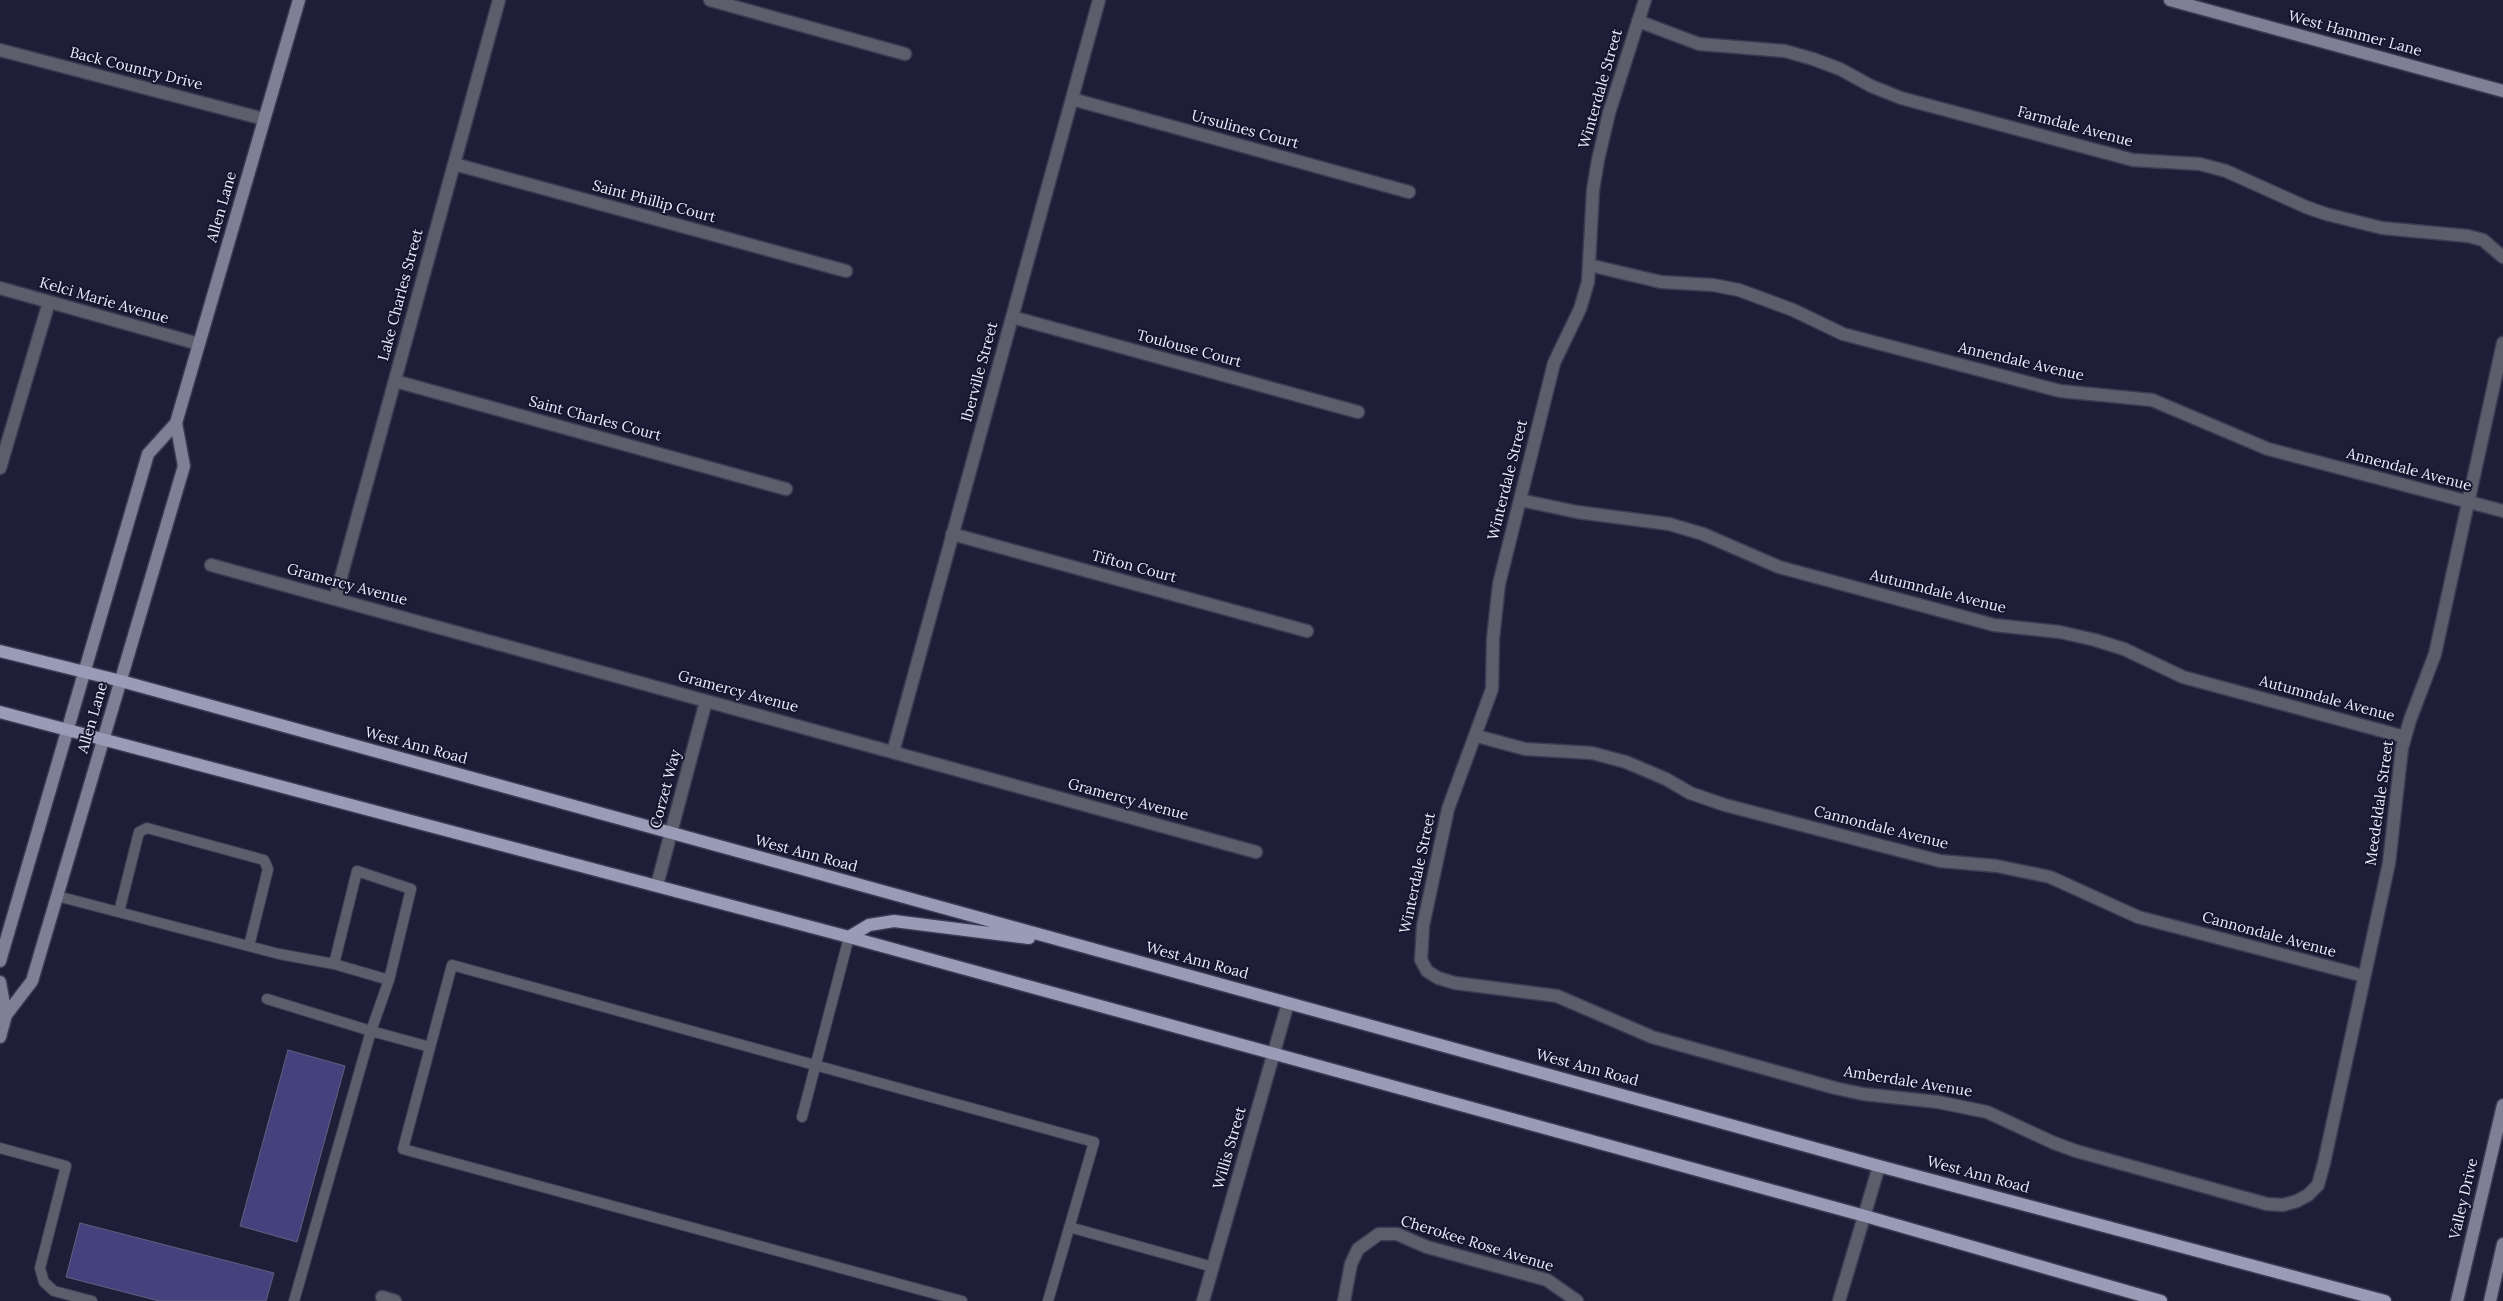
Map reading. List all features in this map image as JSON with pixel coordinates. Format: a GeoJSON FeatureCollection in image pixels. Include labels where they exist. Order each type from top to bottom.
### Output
{"type":"FeatureCollection","features":[{"type":"Feature","properties":{"kind":"main road","name":"Allen Lane"},"geometry":{"type":"LineString","coordinates":[[0,961],[148,454],[176,423],[298,0]]}},
{"type":"Feature","properties":{"kind":"main road","name":"West Hammer Lane"},"geometry":{"type":"LineString","coordinates":[[2170,0],[2503,91]]}},
{"type":"Feature","properties":{"kind":"main road","name":"Allen Lane"},"geometry":{"type":"LineString","coordinates":[[0,1037],[6,1015],[32,981],[184,466],[176,423]]}},
{"type":"Feature","properties":{"kind":"main road","name":"West Ann Road"},"geometry":{"type":"LineString","coordinates":[[0,651],[120,681],[1879,1166],[2385,1301]]}},
{"type":"Feature","properties":{"kind":"main road"},"geometry":{"type":"LineString","coordinates":[[0,712],[850,937],[1865,1216],[2161,1301]]}},
{"type":"Feature","properties":{"kind":"main road"},"geometry":{"type":"LineString","coordinates":[[850,937],[869,925],[894,921],[1076,945]]}},
{"type":"Feature","properties":{"kind":"main road","name":"Allen Lane"},"geometry":{"type":"LineString","coordinates":[[0,982],[6,1015]]}},
{"type":"Feature","properties":{"kind":"main road","name":"Valley Drive"},"geometry":{"type":"LineString","coordinates":[[2457,1301],[2503,1105]]}},
{"type":"Feature","properties":{"kind":"main road"},"geometry":{"type":"LineString","coordinates":[[2490,1301],[2503,1244]]}},
{"type":"Feature","properties":{"kind":"street","name":"Lake Charles Street"},"geometry":{"type":"LineString","coordinates":[[335,599],[499,0]]}},
{"type":"Feature","properties":{"kind":"street"},"geometry":{"type":"LineString","coordinates":[[710,0],[906,54]]}},
{"type":"Feature","properties":{"kind":"street","name":"Iberville Street"},"geometry":{"type":"LineString","coordinates":[[893,752],[1099,0]]}},
{"type":"Feature","properties":{"kind":"street","name":"Winterdale Street"},"geometry":{"type":"LineString","coordinates":[[1427,971],[1421,960],[1423,926],[1448,809],[1492,689],[1499,584],[1554,363],[1580,310],[1588,282],[1593,190],[1598,160],[1609,113],[1645,0]]}},
{"type":"Feature","properties":{"kind":"street","name":"Farmdale Avenue"},"geometry":{"type":"LineString","coordinates":[[1638,21],[1699,44],[1785,51],[1840,69],[1871,86],[1901,98],[2133,160],[2200,164],[2226,171],[2306,208],[2326,214],[2382,228],[2468,236],[2483,240],[2503,256]]}},
{"type":"Feature","properties":{"kind":"street","name":"Back Country Drive"},"geometry":{"type":"LineString","coordinates":[[0,50],[264,119]]}},
{"type":"Feature","properties":{"kind":"street","name":"Ursulines Court"},"geometry":{"type":"LineString","coordinates":[[1072,99],[1409,192]]}},
{"type":"Feature","properties":{"kind":"street","name":"Saint Phillip Court"},"geometry":{"type":"LineString","coordinates":[[454,164],[846,271]]}},
{"type":"Feature","properties":{"kind":"street","name":"Annendale Avenue"},"geometry":{"type":"LineString","coordinates":[[1589,265],[1660,282],[1713,284],[1739,290],[1793,310],[1843,334],[2060,391],[2152,400],[2268,449],[2503,511]]}},
{"type":"Feature","properties":{"kind":"street","name":"Kelci Marie Avenue"},"geometry":{"type":"LineString","coordinates":[[0,288],[200,344]]}},
{"type":"Feature","properties":{"kind":"street"},"geometry":{"type":"LineString","coordinates":[[0,468],[49,302]]}},
{"type":"Feature","properties":{"kind":"street","name":"Toulouse Court"},"geometry":{"type":"LineString","coordinates":[[1012,317],[1358,412]]}},
{"type":"Feature","properties":{"kind":"street","name":"Meedeldale Street"},"geometry":{"type":"LineString","coordinates":[[2297,1201],[2318,1185],[2390,863],[2397,778],[2405,736],[2435,654],[2503,343]]}},
{"type":"Feature","properties":{"kind":"street","name":"Saint Charles Court"},"geometry":{"type":"LineString","coordinates":[[395,382],[786,489]]}},
{"type":"Feature","properties":{"kind":"street","name":"Autumndale Avenue"},"geometry":{"type":"LineString","coordinates":[[1520,500],[1577,512],[1669,524],[1703,534],[1779,567],[1994,625],[2060,632],[2095,640],[2124,649],[2183,677],[2405,736]]}},
{"type":"Feature","properties":{"kind":"street","name":"Tifton Court"},"geometry":{"type":"LineString","coordinates":[[952,534],[1307,632]]}},
{"type":"Feature","properties":{"kind":"street","name":"Gramercy Avenue"},"geometry":{"type":"LineString","coordinates":[[211,565],[1256,852]]}},
{"type":"Feature","properties":{"kind":"street","name":"Corzet Way"},"geometry":{"type":"LineString","coordinates":[[657,885],[706,701]]}},
{"type":"Feature","properties":{"kind":"street","name":"Cannondale Avenue"},"geometry":{"type":"LineString","coordinates":[[1476,736],[1525,748],[1592,753],[1626,762],[1666,779],[1690,793],[1724,805],[1940,861],[2026,870],[2050,877],[2138,917],[2364,976]]}},
{"type":"Feature","properties":{"kind":"street","name":"Amberdale Avenue"},"geometry":{"type":"LineString","coordinates":[[1427,971],[1438,978],[1455,983],[1557,996],[1652,1037],[1835,1088],[1863,1094],[1938,1102],[1987,1112],[2054,1143],[2076,1151],[2267,1204],[2283,1205],[2297,1201]]}},
{"type":"Feature","properties":{"kind":"street","name":"Willis Street"},"geometry":{"type":"LineString","coordinates":[[1203,1301],[1288,1003]]}},
{"type":"Feature","properties":{"kind":"street"},"geometry":{"type":"LineString","coordinates":[[1839,1301],[1879,1166]]}},
{"type":"Feature","properties":{"kind":"street","name":"Cherokee Rose Avenue"},"geometry":{"type":"LineString","coordinates":[[1344,1301],[1352,1264],[1358,1249],[1378,1234],[1396,1234],[1427,1247],[1546,1280],[1576,1300]]}},
{"type":"Feature","properties":{"kind":"street"},"geometry":{"type":"LineString","coordinates":[[382,1297],[395,1301]]}},
{"type":"Feature","properties":{"kind":"lane"},"geometry":{"type":"LineString","coordinates":[[119,912],[139,832],[147,828],[264,860],[268,869],[249,946]]}},
{"type":"Feature","properties":{"kind":"lane"},"geometry":{"type":"LineString","coordinates":[[294,1301],[371,1031],[389,980],[412,889],[357,871],[334,964]]}},
{"type":"Feature","properties":{"kind":"lane"},"geometry":{"type":"LineString","coordinates":[[57,896],[249,946],[334,964],[389,980]]}},
{"type":"Feature","properties":{"kind":"lane"},"geometry":{"type":"LineString","coordinates":[[802,1117],[850,937]]}},
{"type":"Feature","properties":{"kind":"lane"},"geometry":{"type":"LineString","coordinates":[[962,1301],[403,1149],[452,965],[1094,1142],[1048,1301]]}},
{"type":"Feature","properties":{"kind":"lane"},"geometry":{"type":"LineString","coordinates":[[267,999],[430,1047]]}},
{"type":"Feature","properties":{"kind":"lane"},"geometry":{"type":"LineString","coordinates":[[0,1148],[66,1166],[40,1268],[44,1282],[54,1291],[92,1301]]}},
{"type":"Feature","properties":{"kind":"lane"},"geometry":{"type":"LineString","coordinates":[[1069,1227],[1213,1267]]}},
{"type":"Feature","properties":{"kind":"building"},"geometry":{"type":"Polygon","coordinates":[[[288,1050],[345,1066],[297,1242],[240,1226],[288,1050]]]}},
{"type":"Feature","properties":{"kind":"building"},"geometry":{"type":"Polygon","coordinates":[[[80,1223],[274,1273],[266,1301],[159,1301],[66,1277],[80,1223]]]}}]}
